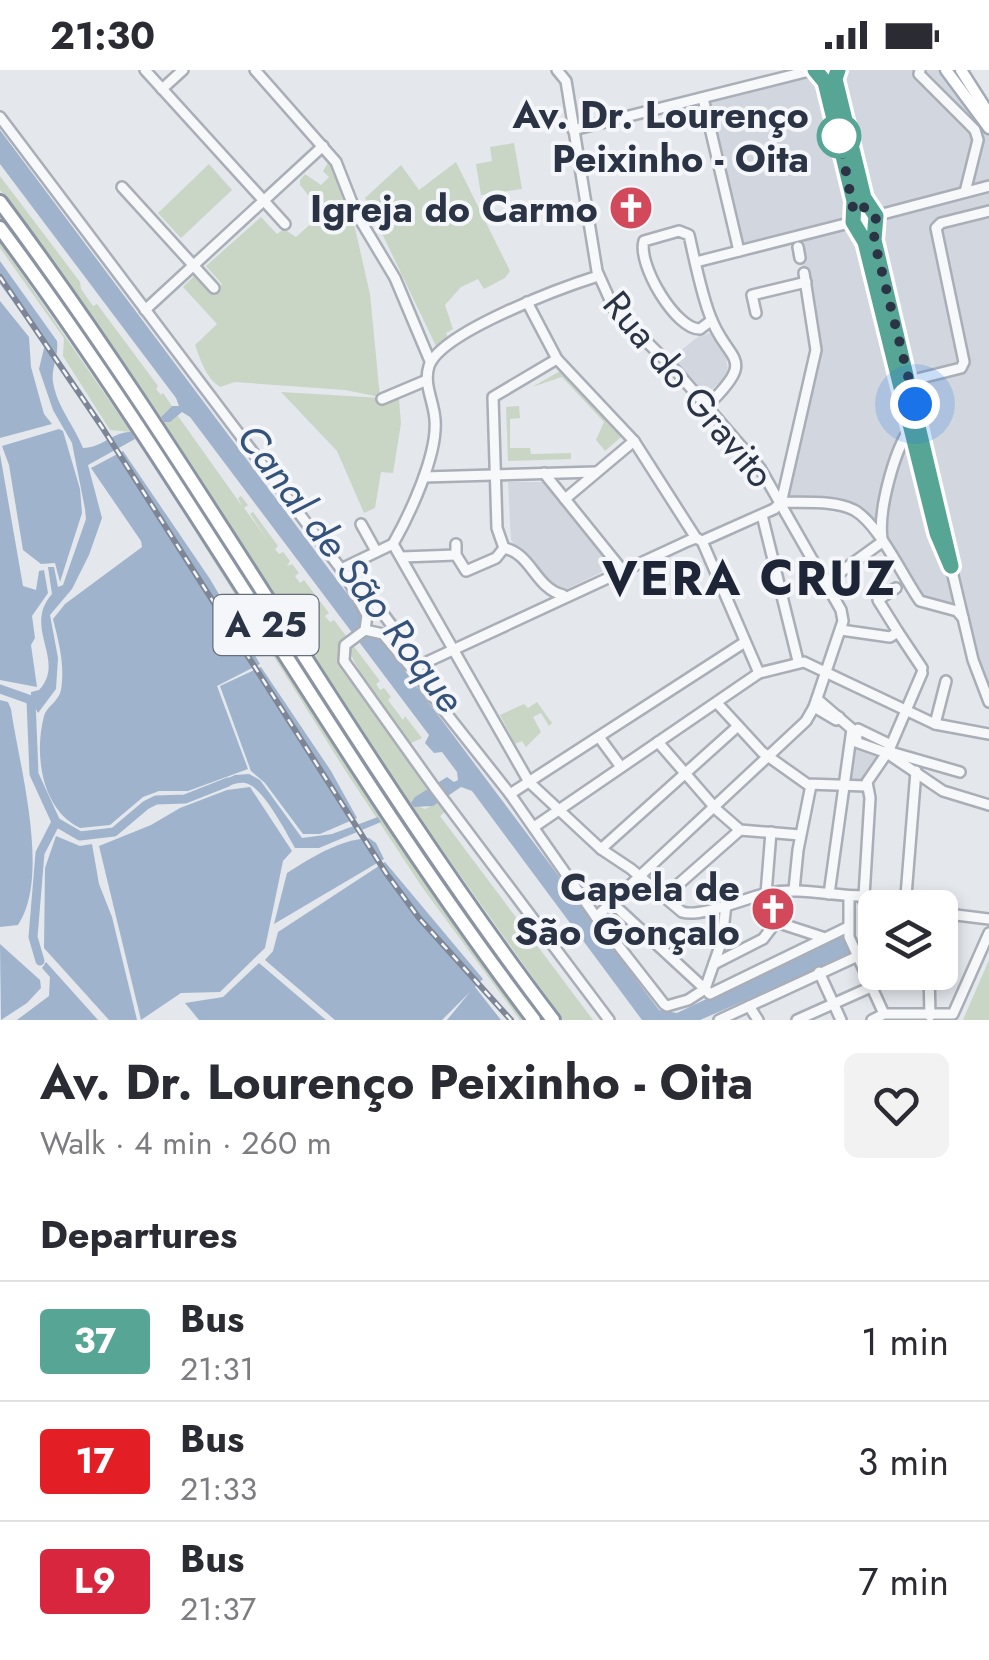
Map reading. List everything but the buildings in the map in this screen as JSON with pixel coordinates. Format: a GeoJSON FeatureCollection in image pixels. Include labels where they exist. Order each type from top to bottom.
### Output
{"type":"FeatureCollection","features":[{"type":"Feature","properties":{"kind":"highway","name":"A 25"},"geometry":{"type":"LineString","coordinates":[[0,202],[181,461],[438,861],[554,1020]]}},
{"type":"Feature","properties":{"kind":"highway","name":"A 25"},"geometry":{"type":"LineString","coordinates":[[0,228],[167,469],[364,778],[534,1020]]}},
{"type":"Feature","properties":{"kind":"main road"},"geometry":{"type":"LineString","coordinates":[[816,72],[831,76],[838,70]]}},
{"type":"Feature","properties":{"kind":"main road"},"geometry":{"type":"LineString","coordinates":[[838,70],[835,79],[864,198],[874,216],[874,240],[951,566]]}},
{"type":"Feature","properties":{"kind":"main road"},"geometry":{"type":"LineString","coordinates":[[946,70],[989,128]]}},
{"type":"Feature","properties":{"kind":"main road"},"geometry":{"type":"LineString","coordinates":[[961,70],[989,114]]}},
{"type":"Feature","properties":{"kind":"main road"},"geometry":{"type":"LineString","coordinates":[[816,72],[825,82],[854,201],[855,221],[865,242],[937,533],[951,566]]}},
{"type":"Feature","properties":{"kind":"main road"},"geometry":{"type":"LineString","coordinates":[[855,221],[862,208],[874,216]]}},
{"type":"Feature","properties":{"kind":"main road"},"geometry":{"type":"LineString","coordinates":[[855,221],[869,230],[874,216]]}},
{"type":"Feature","properties":{"kind":"street"},"geometry":{"type":"LineString","coordinates":[[144,70],[285,224]]}},
{"type":"Feature","properties":{"kind":"street"},"geometry":{"type":"LineString","coordinates":[[162,90],[184,70]]}},
{"type":"Feature","properties":{"kind":"street"},"geometry":{"type":"LineString","coordinates":[[255,70],[336,162],[356,212],[395,278],[430,361],[426,380],[436,423],[424,477],[393,544],[376,551],[346,578]]}},
{"type":"Feature","properties":{"kind":"street"},"geometry":{"type":"LineString","coordinates":[[430,361],[460,336],[526,302],[598,276],[566,81],[557,70]]}},
{"type":"Feature","properties":{"kind":"street"},"geometry":{"type":"LineString","coordinates":[[920,70],[976,130],[978,140],[965,192]]}},
{"type":"Feature","properties":{"kind":"street"},"geometry":{"type":"LineString","coordinates":[[573,130],[816,72]]}},
{"type":"Feature","properties":{"kind":"street"},"geometry":{"type":"LineString","coordinates":[[703,98],[740,251]]}},
{"type":"Feature","properties":{"kind":"street"},"geometry":{"type":"LineString","coordinates":[[0,118],[346,578],[381,615],[427,689],[510,794],[596,917],[665,1005],[679,1004],[706,989],[722,940],[726,904]]}},
{"type":"Feature","properties":{"kind":"street"},"geometry":{"type":"LineString","coordinates":[[145,310],[323,146]]}},
{"type":"Feature","properties":{"kind":"street"},"geometry":{"type":"LineString","coordinates":[[122,186],[214,288]]}},
{"type":"Feature","properties":{"kind":"street"},"geometry":{"type":"LineString","coordinates":[[874,216],[989,186]]}},
{"type":"Feature","properties":{"kind":"street"},"geometry":{"type":"LineString","coordinates":[[909,382],[962,368],[964,354],[936,228],[989,211]]}},
{"type":"Feature","properties":{"kind":"street"},"geometry":{"type":"LineString","coordinates":[[696,262],[855,221]]}},
{"type":"Feature","properties":{"kind":"street"},"geometry":{"type":"LineString","coordinates":[[706,407],[730,384],[735,356],[712,320],[688,235],[684,230],[647,239],[642,244],[648,278],[687,326],[700,330],[712,320]]}},
{"type":"Feature","properties":{"kind":"street"},"geometry":{"type":"LineString","coordinates":[[787,239],[799,253],[804,234]]}},
{"type":"Feature","properties":{"kind":"street","name":"Rua do Gravito"},"geometry":{"type":"LineString","coordinates":[[598,276],[614,309],[760,468],[841,610],[841,630]]}},
{"type":"Feature","properties":{"kind":"street"},"geometry":{"type":"LineString","coordinates":[[756,313],[752,295],[805,278],[816,350],[782,502]]}},
{"type":"Feature","properties":{"kind":"street"},"geometry":{"type":"LineString","coordinates":[[526,302],[557,359],[634,441],[699,540],[759,673]]}},
{"type":"Feature","properties":{"kind":"street"},"geometry":{"type":"LineString","coordinates":[[504,548],[496,528],[493,398],[557,359]]}},
{"type":"Feature","properties":{"kind":"street"},"geometry":{"type":"LineString","coordinates":[[382,399],[426,380]]}},
{"type":"Feature","properties":{"kind":"street"},"geometry":{"type":"LineString","coordinates":[[882,542],[881,518],[901,443],[910,428]]}},
{"type":"Feature","properties":{"kind":"street"},"geometry":{"type":"LineString","coordinates":[[564,499],[634,441]]}},
{"type":"Feature","properties":{"kind":"street"},"geometry":{"type":"LineString","coordinates":[[424,477],[596,472]]}},
{"type":"Feature","properties":{"kind":"street"},"geometry":{"type":"LineString","coordinates":[[544,474],[623,571]]}},
{"type":"Feature","properties":{"kind":"street"},"geometry":{"type":"LineString","coordinates":[[365,630],[383,634],[409,666],[416,668],[566,596],[762,514],[782,502],[834,504],[853,510],[882,542],[901,585],[920,601],[957,612],[963,618]]}},
{"type":"Feature","properties":{"kind":"street"},"geometry":{"type":"LineString","coordinates":[[762,514],[798,662]]}},
{"type":"Feature","properties":{"kind":"street"},"geometry":{"type":"LineString","coordinates":[[361,524],[376,551]]}},
{"type":"Feature","properties":{"kind":"street"},"geometry":{"type":"LineString","coordinates":[[824,584],[882,542]]}},
{"type":"Feature","properties":{"kind":"street"},"geometry":{"type":"LineString","coordinates":[[393,544],[529,782],[601,848],[682,912],[692,914],[794,890],[858,896]]}},
{"type":"Feature","properties":{"kind":"street"},"geometry":{"type":"LineString","coordinates":[[456,544],[456,555],[466,571],[496,558],[504,548]]}},
{"type":"Feature","properties":{"kind":"street"},"geometry":{"type":"LineString","coordinates":[[504,548],[516,551],[545,586],[566,596]]}},
{"type":"Feature","properties":{"kind":"street"},"geometry":{"type":"LineString","coordinates":[[402,558],[456,555]]}},
{"type":"Feature","properties":{"kind":"street"},"geometry":{"type":"LineString","coordinates":[[951,566],[973,660],[989,702]]}},
{"type":"Feature","properties":{"kind":"street"},"geometry":{"type":"LineString","coordinates":[[346,578],[367,615],[365,630],[343,648],[351,671],[609,1020]]}},
{"type":"Feature","properties":{"kind":"street"},"geometry":{"type":"LineString","coordinates":[[864,890],[870,798],[866,786],[888,752],[922,670],[878,600],[901,585]]}},
{"type":"Feature","properties":{"kind":"street"},"geometry":{"type":"LineString","coordinates":[[596,917],[806,721],[841,630],[890,636],[898,632]]}},
{"type":"Feature","properties":{"kind":"street"},"geometry":{"type":"LineString","coordinates":[[510,794],[744,642]]}},
{"type":"Feature","properties":{"kind":"street"},"geometry":{"type":"LineString","coordinates":[[534,826],[759,673],[798,662],[827,670],[935,724],[989,734]]}},
{"type":"Feature","properties":{"kind":"street"},"geometry":{"type":"LineString","coordinates":[[935,724],[946,680]]}},
{"type":"Feature","properties":{"kind":"street"},"geometry":{"type":"LineString","coordinates":[[816,703],[852,727],[829,894]]}},
{"type":"Feature","properties":{"kind":"street"},"geometry":{"type":"LineString","coordinates":[[717,704],[768,756],[811,785],[866,786]]}},
{"type":"Feature","properties":{"kind":"street"},"geometry":{"type":"LineString","coordinates":[[601,848],[738,726]]}},
{"type":"Feature","properties":{"kind":"street"},"geometry":{"type":"LineString","coordinates":[[599,737],[621,768]]}},
{"type":"Feature","properties":{"kind":"street"},"geometry":{"type":"LineString","coordinates":[[658,742],[740,830],[800,835]]}},
{"type":"Feature","properties":{"kind":"street"},"geometry":{"type":"LineString","coordinates":[[888,752],[960,772]]}},
{"type":"Feature","properties":{"kind":"street"},"geometry":{"type":"LineString","coordinates":[[888,752],[943,791],[989,805]]}},
{"type":"Feature","properties":{"kind":"street"},"geometry":{"type":"LineString","coordinates":[[905,890],[918,760]]}},
{"type":"Feature","properties":{"kind":"street"},"geometry":{"type":"LineString","coordinates":[[794,890],[811,785]]}},
{"type":"Feature","properties":{"kind":"street"},"geometry":{"type":"LineString","coordinates":[[664,897],[740,830]]}},
{"type":"Feature","properties":{"kind":"street"},"geometry":{"type":"LineString","coordinates":[[766,894],[771,832]]}},
{"type":"Feature","properties":{"kind":"street"},"geometry":{"type":"LineString","coordinates":[[719,1020],[858,957],[848,937],[849,896]]}},
{"type":"Feature","properties":{"kind":"street"},"geometry":{"type":"LineString","coordinates":[[612,903],[710,994],[848,927]]}},
{"type":"Feature","properties":{"kind":"street"},"geometry":{"type":"LineString","coordinates":[[958,915],[989,919]]}},
{"type":"Feature","properties":{"kind":"street"},"geometry":{"type":"LineString","coordinates":[[714,964],[766,936],[776,922],[822,937]]}},
{"type":"Feature","properties":{"kind":"street"},"geometry":{"type":"LineString","coordinates":[[872,1020],[884,1014],[953,1014],[989,933]]}},
{"type":"Feature","properties":{"kind":"street"},"geometry":{"type":"LineString","coordinates":[[819,972],[841,1020]]}},
{"type":"Feature","properties":{"kind":"street"},"geometry":{"type":"LineString","coordinates":[[797,1020],[864,990]]}},
{"type":"Feature","properties":{"kind":"street"},"geometry":{"type":"LineString","coordinates":[[872,990],[884,1014]]}},
{"type":"Feature","properties":{"kind":"street"},"geometry":{"type":"LineString","coordinates":[[929,990],[930,1016]]}},
{"type":"Feature","properties":{"kind":"street"},"geometry":{"type":"LineString","coordinates":[[749,1006],[758,1020]]}},
{"type":"Feature","properties":{"kind":"shaded area"},"geometry":{"type":"Polygon","coordinates":[[[813,70],[946,70],[989,128],[989,703],[963,618],[920,601],[882,542],[853,510],[782,502],[814,362],[806,282],[798,247],[791,240],[739,251],[703,98],[813,70]]]}},
{"type":"Feature","properties":{"kind":"shaded area"},"geometry":{"type":"Polygon","coordinates":[[[710,333],[726,356],[728,372],[703,397],[670,359],[699,336],[710,333]]]}},
{"type":"Feature","properties":{"kind":"shaded area"},"geometry":{"type":"Polygon","coordinates":[[[508,482],[543,482],[606,553],[606,570],[565,590],[551,588],[511,540],[508,482]]]}},
{"type":"Feature","properties":{"kind":"shaded area"},"geometry":{"type":"Polygon","coordinates":[[[856,742],[887,753],[867,782],[847,785],[856,742]]]}},
{"type":"Feature","properties":{"kind":"green space"},"geometry":{"type":"Polygon","coordinates":[[[514,143],[522,189],[481,195],[476,164],[492,161],[490,147],[514,143]]]}},
{"type":"Feature","properties":{"kind":"green space"},"geometry":{"type":"Polygon","coordinates":[[[326,155],[352,215],[370,294],[380,397],[345,390],[235,382],[220,387],[208,374],[195,345],[217,324],[183,287],[195,275],[211,292],[222,284],[206,266],[261,217],[277,234],[284,229],[296,237],[323,213],[300,180],[305,174],[321,185],[329,177],[323,171],[328,163],[326,155]]]}},
{"type":"Feature","properties":{"kind":"green space"},"geometry":{"type":"Polygon","coordinates":[[[456,162],[510,271],[484,289],[478,279],[461,287],[445,305],[453,329],[436,346],[365,198],[401,165],[419,190],[456,162]]]}},
{"type":"Feature","properties":{"kind":"green space"},"geometry":{"type":"Polygon","coordinates":[[[209,164],[232,190],[181,238],[158,213],[209,164]]]}},
{"type":"Feature","properties":{"kind":"green space"},"geometry":{"type":"Polygon","coordinates":[[[0,176],[80,282],[93,306],[97,304],[172,406],[161,417],[0,190],[0,176]]]}},
{"type":"Feature","properties":{"kind":"green space"},"geometry":{"type":"Polygon","coordinates":[[[0,212],[149,424],[145,426],[0,220],[0,212]]]}},
{"type":"Feature","properties":{"kind":"green space"},"geometry":{"type":"Polygon","coordinates":[[[0,242],[131,432],[110,430],[63,356],[64,338],[0,248],[0,242]]]}},
{"type":"Feature","properties":{"kind":"green space"},"geometry":{"type":"Polygon","coordinates":[[[562,370],[621,437],[605,451],[596,440],[604,422],[562,377],[532,387],[562,370]]]}},
{"type":"Feature","properties":{"kind":"green space"},"geometry":{"type":"Polygon","coordinates":[[[281,392],[399,399],[401,423],[393,473],[381,472],[375,508],[364,513],[337,451],[281,392]]]}},
{"type":"Feature","properties":{"kind":"green space"},"geometry":{"type":"Polygon","coordinates":[[[519,406],[520,418],[510,419],[510,448],[530,448],[531,454],[571,453],[571,459],[508,461],[506,407],[519,406]]]}},
{"type":"Feature","properties":{"kind":"green space"},"geometry":{"type":"Polygon","coordinates":[[[178,416],[242,506],[238,498],[241,496],[248,505],[244,508],[267,539],[250,514],[253,512],[278,546],[275,549],[290,561],[287,566],[292,564],[299,573],[295,576],[300,583],[304,580],[329,613],[325,616],[330,622],[334,620],[380,681],[376,684],[380,690],[384,688],[403,720],[405,716],[422,738],[409,744],[368,688],[350,653],[339,652],[346,673],[430,789],[412,804],[425,809],[439,802],[446,811],[440,816],[593,1020],[563,1020],[411,806],[164,422],[178,416]]]}},
{"type":"Feature","properties":{"kind":"green space"},"geometry":{"type":"Polygon","coordinates":[[[152,429],[405,822],[546,1020],[541,1020],[489,948],[389,802],[148,431],[152,429]]]}},
{"type":"Feature","properties":{"kind":"green space"},"geometry":{"type":"Polygon","coordinates":[[[138,440],[375,809],[524,1020],[520,1020],[422,887],[138,440]]]}},
{"type":"Feature","properties":{"kind":"green space"},"geometry":{"type":"Polygon","coordinates":[[[537,702],[552,723],[549,726],[541,713],[533,717],[541,732],[526,747],[522,741],[515,744],[500,715],[537,702]]]}},
{"type":"Feature","properties":{"kind":"green space"},"geometry":{"type":"Polygon","coordinates":[[[989,960],[989,1020],[963,1020],[989,960]]]}},
{"type":"Feature","properties":{"kind":"water","name":"Canal de São Roque"},"geometry":{"type":"Polygon","coordinates":[[[0,130],[659,1010],[677,1013],[843,934],[852,954],[700,1020],[642,1020],[472,791],[461,787],[433,806],[414,807],[411,803],[415,797],[447,777],[458,780],[457,772],[442,752],[434,753],[425,743],[429,735],[190,417],[182,412],[164,422],[161,417],[172,406],[179,406],[176,398],[0,164],[0,130]]]}},
{"type":"Feature","properties":{"kind":"water"},"geometry":{"type":"Polygon","coordinates":[[[0,261],[57,341],[55,391],[83,448],[125,432],[131,432],[135,439],[88,465],[102,518],[72,589],[50,615],[58,658],[56,689],[38,713],[31,692],[39,690],[49,667],[41,619],[52,594],[48,567],[54,567],[58,587],[63,585],[86,519],[72,443],[53,410],[39,369],[46,340],[38,335],[0,284],[0,261]]]}},
{"type":"Feature","properties":{"kind":"water"},"geometry":{"type":"Polygon","coordinates":[[[0,301],[29,337],[31,367],[44,414],[52,424],[0,438],[0,301]]]}},
{"type":"Feature","properties":{"kind":"water"},"geometry":{"type":"Polygon","coordinates":[[[63,431],[80,489],[82,513],[60,582],[55,563],[41,564],[23,550],[9,465],[2,446],[63,431]]]}},
{"type":"Feature","properties":{"kind":"water"},"geometry":{"type":"Polygon","coordinates":[[[123,451],[210,579],[260,664],[217,686],[248,769],[188,791],[159,791],[143,797],[110,825],[80,828],[57,808],[41,763],[44,716],[60,694],[62,681],[53,619],[65,604],[142,547],[91,468],[123,451]]]}},
{"type":"Feature","properties":{"kind":"water"},"geometry":{"type":"Polygon","coordinates":[[[0,454],[23,586],[36,590],[39,571],[44,570],[48,593],[32,616],[35,638],[31,645],[37,687],[0,680],[0,454]]]}},
{"type":"Feature","properties":{"kind":"water"},"geometry":{"type":"Polygon","coordinates":[[[261,667],[331,771],[357,818],[320,834],[303,834],[265,783],[251,771],[220,686],[261,667]]]}},
{"type":"Feature","properties":{"kind":"water"},"geometry":{"type":"Polygon","coordinates":[[[0,700],[8,702],[11,709],[30,820],[32,878],[28,904],[18,925],[0,927],[0,700]]]}},
{"type":"Feature","properties":{"kind":"water"},"geometry":{"type":"Polygon","coordinates":[[[249,774],[260,780],[302,838],[332,834],[378,817],[381,822],[319,848],[295,848],[273,811],[252,786],[242,783],[221,788],[217,783],[249,774]]]}},
{"type":"Feature","properties":{"kind":"water"},"geometry":{"type":"Polygon","coordinates":[[[250,787],[292,851],[283,861],[265,948],[220,992],[181,993],[141,1020],[99,846],[151,825],[180,808],[227,790],[250,787]]]}},
{"type":"Feature","properties":{"kind":"water"},"geometry":{"type":"Polygon","coordinates":[[[56,836],[80,846],[92,844],[99,884],[112,917],[137,1020],[109,1020],[44,948],[45,868],[56,836]]]}},
{"type":"Feature","properties":{"kind":"water"},"geometry":{"type":"Polygon","coordinates":[[[369,838],[384,859],[274,924],[287,873],[336,846],[369,838]]]}},
{"type":"Feature","properties":{"kind":"water"},"geometry":{"type":"Polygon","coordinates":[[[385,862],[483,979],[475,987],[501,1020],[447,1020],[470,992],[442,1020],[335,1020],[265,960],[273,951],[278,932],[385,862]]]}},
{"type":"Feature","properties":{"kind":"water"},"geometry":{"type":"Polygon","coordinates":[[[0,944],[40,980],[41,988],[1,1020],[0,944]]]}},
{"type":"Feature","properties":{"kind":"water"},"geometry":{"type":"Polygon","coordinates":[[[46,962],[98,1020],[17,1020],[49,996],[50,977],[42,968],[46,962]]]}},
{"type":"Feature","properties":{"kind":"water"},"geometry":{"type":"Polygon","coordinates":[[[259,963],[326,1020],[199,1020],[185,1003],[223,997],[259,963]]]}},
{"type":"Feature","properties":{"kind":"waterway"},"geometry":{"type":"LineString","coordinates":[[0,689],[35,699]]}},
{"type":"Feature","properties":{"kind":"waterway"},"geometry":{"type":"LineString","coordinates":[[31,700],[34,774],[56,822],[80,836],[114,832],[156,800],[185,799],[228,782]]}},
{"type":"Feature","properties":{"kind":"waterway"},"geometry":{"type":"LineString","coordinates":[[40,961],[33,937],[40,853],[56,822]]}},
{"type":"Feature","properties":{"kind":"railway"},"geometry":{"type":"LineString","coordinates":[[0,277],[102,427],[386,873],[419,918],[511,1020]]}},
{"type":"Feature","properties":{"kind":"bus line","name":"37"},"geometry":{"type":"LineString","coordinates":[[815,70],[825,82],[854,201],[853,222],[865,242],[937,533],[951,566],[874,240],[876,216],[864,198],[835,79],[838,70]]}},
{"type":"Feature","properties":{"kind":"place","name":"Av. Dr. Lourenço Peixinho - Oita"},"geometry":{"type":"Point","coordinates":[839,136]}},
{"type":"Feature","properties":{"kind":"place","name":"Igreja do Carmo"},"geometry":{"type":"Point","coordinates":[631,208]}},
{"type":"Feature","properties":{"kind":"place","name":"Capela de São Gonçalo"},"geometry":{"type":"Point","coordinates":[773,909]}},
{"type":"Feature","properties":{"kind":"district","name":"VERA CRUZ"},"geometry":{"type":"Point","coordinates":[750,578]}},
{"type":"Feature","properties":{"kind":"route"},"geometry":{"type":"LineString","coordinates":[[839,136],[854,213],[865,207],[876,216],[874,240],[915,404]]}}]}
